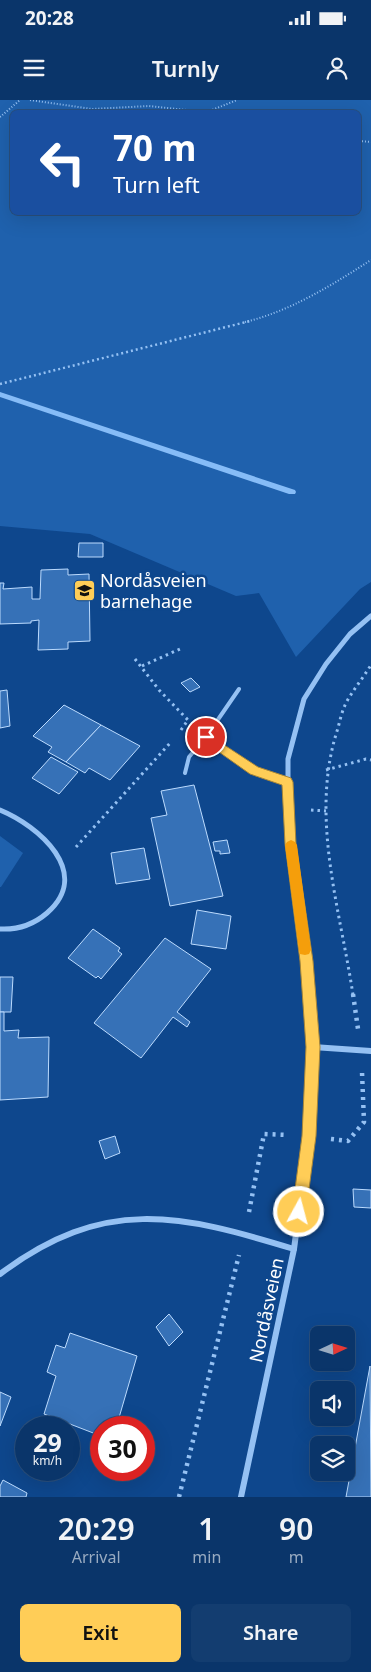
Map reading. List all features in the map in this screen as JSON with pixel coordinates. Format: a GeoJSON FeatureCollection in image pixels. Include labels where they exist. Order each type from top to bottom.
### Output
{"type":"FeatureCollection","features":[{"type":"Feature","properties":{"kind":"street","name":"Nordåsveien"},"geometry":{"type":"LineString","coordinates":[[241,1497],[294,1250],[309,1136],[313,1047],[306,961],[290,844],[287,782],[288,759],[304,699],[326,664],[350,634],[371,616]]}},
{"type":"Feature","properties":{"kind":"street"},"geometry":{"type":"LineString","coordinates":[[0,810],[27,822],[44,835],[60,856],[65,877],[61,900],[50,913],[32,924],[11,930],[0,929]]}},
{"type":"Feature","properties":{"kind":"street"},"geometry":{"type":"LineString","coordinates":[[313,1047],[371,1051]]}},
{"type":"Feature","properties":{"kind":"street"},"geometry":{"type":"LineString","coordinates":[[0,1274],[34,1250],[51,1242],[69,1234],[116,1221],[159,1218],[199,1224],[244,1234],[294,1250]]}},
{"type":"Feature","properties":{"kind":"lane"},"geometry":{"type":"LineString","coordinates":[[185,773],[189,756],[206,737],[239,689]]}},
{"type":"Feature","properties":{"kind":"lane"},"geometry":{"type":"LineString","coordinates":[[206,737],[254,771],[287,782]]}},
{"type":"Feature","properties":{"kind":"path"},"geometry":{"type":"LineString","coordinates":[[0,117],[20,100]]}},
{"type":"Feature","properties":{"kind":"path"},"geometry":{"type":"LineString","coordinates":[[30,100],[92,109],[149,106],[187,110]]}},
{"type":"Feature","properties":{"kind":"path"},"geometry":{"type":"LineString","coordinates":[[211,110],[237,100]]}},
{"type":"Feature","properties":{"kind":"path"},"geometry":{"type":"LineString","coordinates":[[0,384],[269,316],[335,283],[371,260]]}},
{"type":"Feature","properties":{"kind":"path"},"geometry":{"type":"LineString","coordinates":[[142,666],[180,649]]}},
{"type":"Feature","properties":{"kind":"path"},"geometry":{"type":"LineString","coordinates":[[135,659],[160,690],[206,737]]}},
{"type":"Feature","properties":{"kind":"path"},"geometry":{"type":"LineString","coordinates":[[179,1497],[244,1234],[264,1134],[309,1136],[348,1141],[364,1122],[361,1050],[355,1000],[333,881],[326,810],[326,770],[335,732],[346,702],[371,665]]}},
{"type":"Feature","properties":{"kind":"path"},"geometry":{"type":"LineString","coordinates":[[180,732],[188,720]]}},
{"type":"Feature","properties":{"kind":"path"},"geometry":{"type":"LineString","coordinates":[[60,856],[77,847],[173,739]]}},
{"type":"Feature","properties":{"kind":"path"},"geometry":{"type":"LineString","coordinates":[[326,770],[371,760]]}},
{"type":"Feature","properties":{"kind":"shaded area"},"geometry":{"type":"Polygon","coordinates":[[[0,100],[371,100],[371,582],[360,589],[296,657],[259,593],[236,596],[90,534],[0,526],[0,100]]]}},
{"type":"Feature","properties":{"kind":"shaded area"},"geometry":{"type":"Polygon","coordinates":[[[0,836],[23,853],[1,887],[0,887],[0,836]]]}},
{"type":"Feature","properties":{"kind":"building"},"geometry":{"type":"Polygon","coordinates":[[[79,543],[103,543],[103,557],[78,557],[79,543]]]}},
{"type":"Feature","properties":{"kind":"building"},"geometry":{"type":"Polygon","coordinates":[[[68,569],[68,575],[89,574],[90,641],[68,642],[68,649],[38,650],[39,620],[31,621],[31,623],[0,624],[0,583],[4,583],[3,589],[32,587],[32,599],[40,599],[41,570],[68,569]]]}},
{"type":"Feature","properties":{"kind":"building"},"geometry":{"type":"Polygon","coordinates":[[[191,678],[200,687],[190,692],[181,683],[191,678]]]}},
{"type":"Feature","properties":{"kind":"building"},"geometry":{"type":"Polygon","coordinates":[[[7,690],[10,726],[0,728],[0,691],[7,690]]]}},
{"type":"Feature","properties":{"kind":"building"},"geometry":{"type":"Polygon","coordinates":[[[64,705],[101,725],[66,762],[48,752],[52,747],[33,736],[64,705]]]}},
{"type":"Feature","properties":{"kind":"building"},"geometry":{"type":"Polygon","coordinates":[[[101,725],[140,746],[110,780],[89,768],[85,773],[66,762],[101,725]]]}},
{"type":"Feature","properties":{"kind":"building"},"geometry":{"type":"Polygon","coordinates":[[[51,757],[78,772],[59,794],[32,778],[51,757]]]}},
{"type":"Feature","properties":{"kind":"building"},"geometry":{"type":"Polygon","coordinates":[[[194,785],[223,896],[170,906],[151,818],[167,815],[161,791],[194,785]]]}},
{"type":"Feature","properties":{"kind":"building"},"geometry":{"type":"Polygon","coordinates":[[[227,840],[230,853],[220,854],[220,851],[215,851],[213,842],[227,840]]]}},
{"type":"Feature","properties":{"kind":"building"},"geometry":{"type":"Polygon","coordinates":[[[144,848],[150,879],[116,884],[111,853],[144,848]]]}},
{"type":"Feature","properties":{"kind":"building"},"geometry":{"type":"Polygon","coordinates":[[[197,910],[231,916],[226,949],[191,944],[197,910]]]}},
{"type":"Feature","properties":{"kind":"building"},"geometry":{"type":"Polygon","coordinates":[[[93,929],[120,948],[118,951],[122,954],[101,979],[98,976],[96,978],[68,958],[93,929]]]}},
{"type":"Feature","properties":{"kind":"building"},"geometry":{"type":"Polygon","coordinates":[[[165,938],[211,969],[177,1012],[190,1022],[187,1027],[173,1017],[141,1058],[94,1023],[165,938]]]}},
{"type":"Feature","properties":{"kind":"building"},"geometry":{"type":"Polygon","coordinates":[[[0,977],[13,977],[11,1012],[0,1012],[0,977]]]}},
{"type":"Feature","properties":{"kind":"building"},"geometry":{"type":"Polygon","coordinates":[[[0,1012],[4,1012],[4,1031],[19,1030],[18,1038],[49,1037],[48,1097],[0,1100],[0,1012]]]}},
{"type":"Feature","properties":{"kind":"building"},"geometry":{"type":"Polygon","coordinates":[[[115,1136],[120,1153],[105,1159],[99,1141],[115,1136]]]}},
{"type":"Feature","properties":{"kind":"building"},"geometry":{"type":"Polygon","coordinates":[[[353,1189],[371,1190],[371,1208],[354,1207],[353,1189]]]}},
{"type":"Feature","properties":{"kind":"building"},"geometry":{"type":"Polygon","coordinates":[[[169,1314],[183,1332],[169,1346],[156,1327],[169,1314]]]}},
{"type":"Feature","properties":{"kind":"building"},"geometry":{"type":"Polygon","coordinates":[[[70,1333],[137,1356],[120,1416],[90,1416],[90,1432],[80,1428],[80,1416],[49,1416],[44,1414],[56,1376],[47,1372],[56,1345],[65,1348],[70,1333]]]}},
{"type":"Feature","properties":{"kind":"building"},"geometry":{"type":"Polygon","coordinates":[[[370,1366],[371,1497],[346,1497],[349,1481],[355,1481],[355,1448],[370,1366]]]}},
{"type":"Feature","properties":{"kind":"building"},"geometry":{"type":"Polygon","coordinates":[[[0,1392],[11,1397],[0,1426],[0,1392]]]}},
{"type":"Feature","properties":{"kind":"building"},"geometry":{"type":"Polygon","coordinates":[[[3,1480],[27,1493],[26,1497],[0,1497],[0,1486],[3,1480]]]}},
{"type":"Feature","properties":{"kind":"waterway"},"geometry":{"type":"LineString","coordinates":[[0,394],[292,492]]}},
{"type":"Feature","properties":{"kind":"slow traffic"},"geometry":{"type":"LineString","coordinates":[[291,845],[305,950]]}},
{"type":"Feature","properties":{"kind":"place","name":"Nordåsveien barnehage"},"geometry":{"type":"Point","coordinates":[84,590]}},
{"type":"Feature","properties":{"kind":"route"},"geometry":{"type":"LineString","coordinates":[[206,737],[254,771],[287,782],[290,844],[306,961],[313,1047],[309,1136],[299,1212]]}}]}
